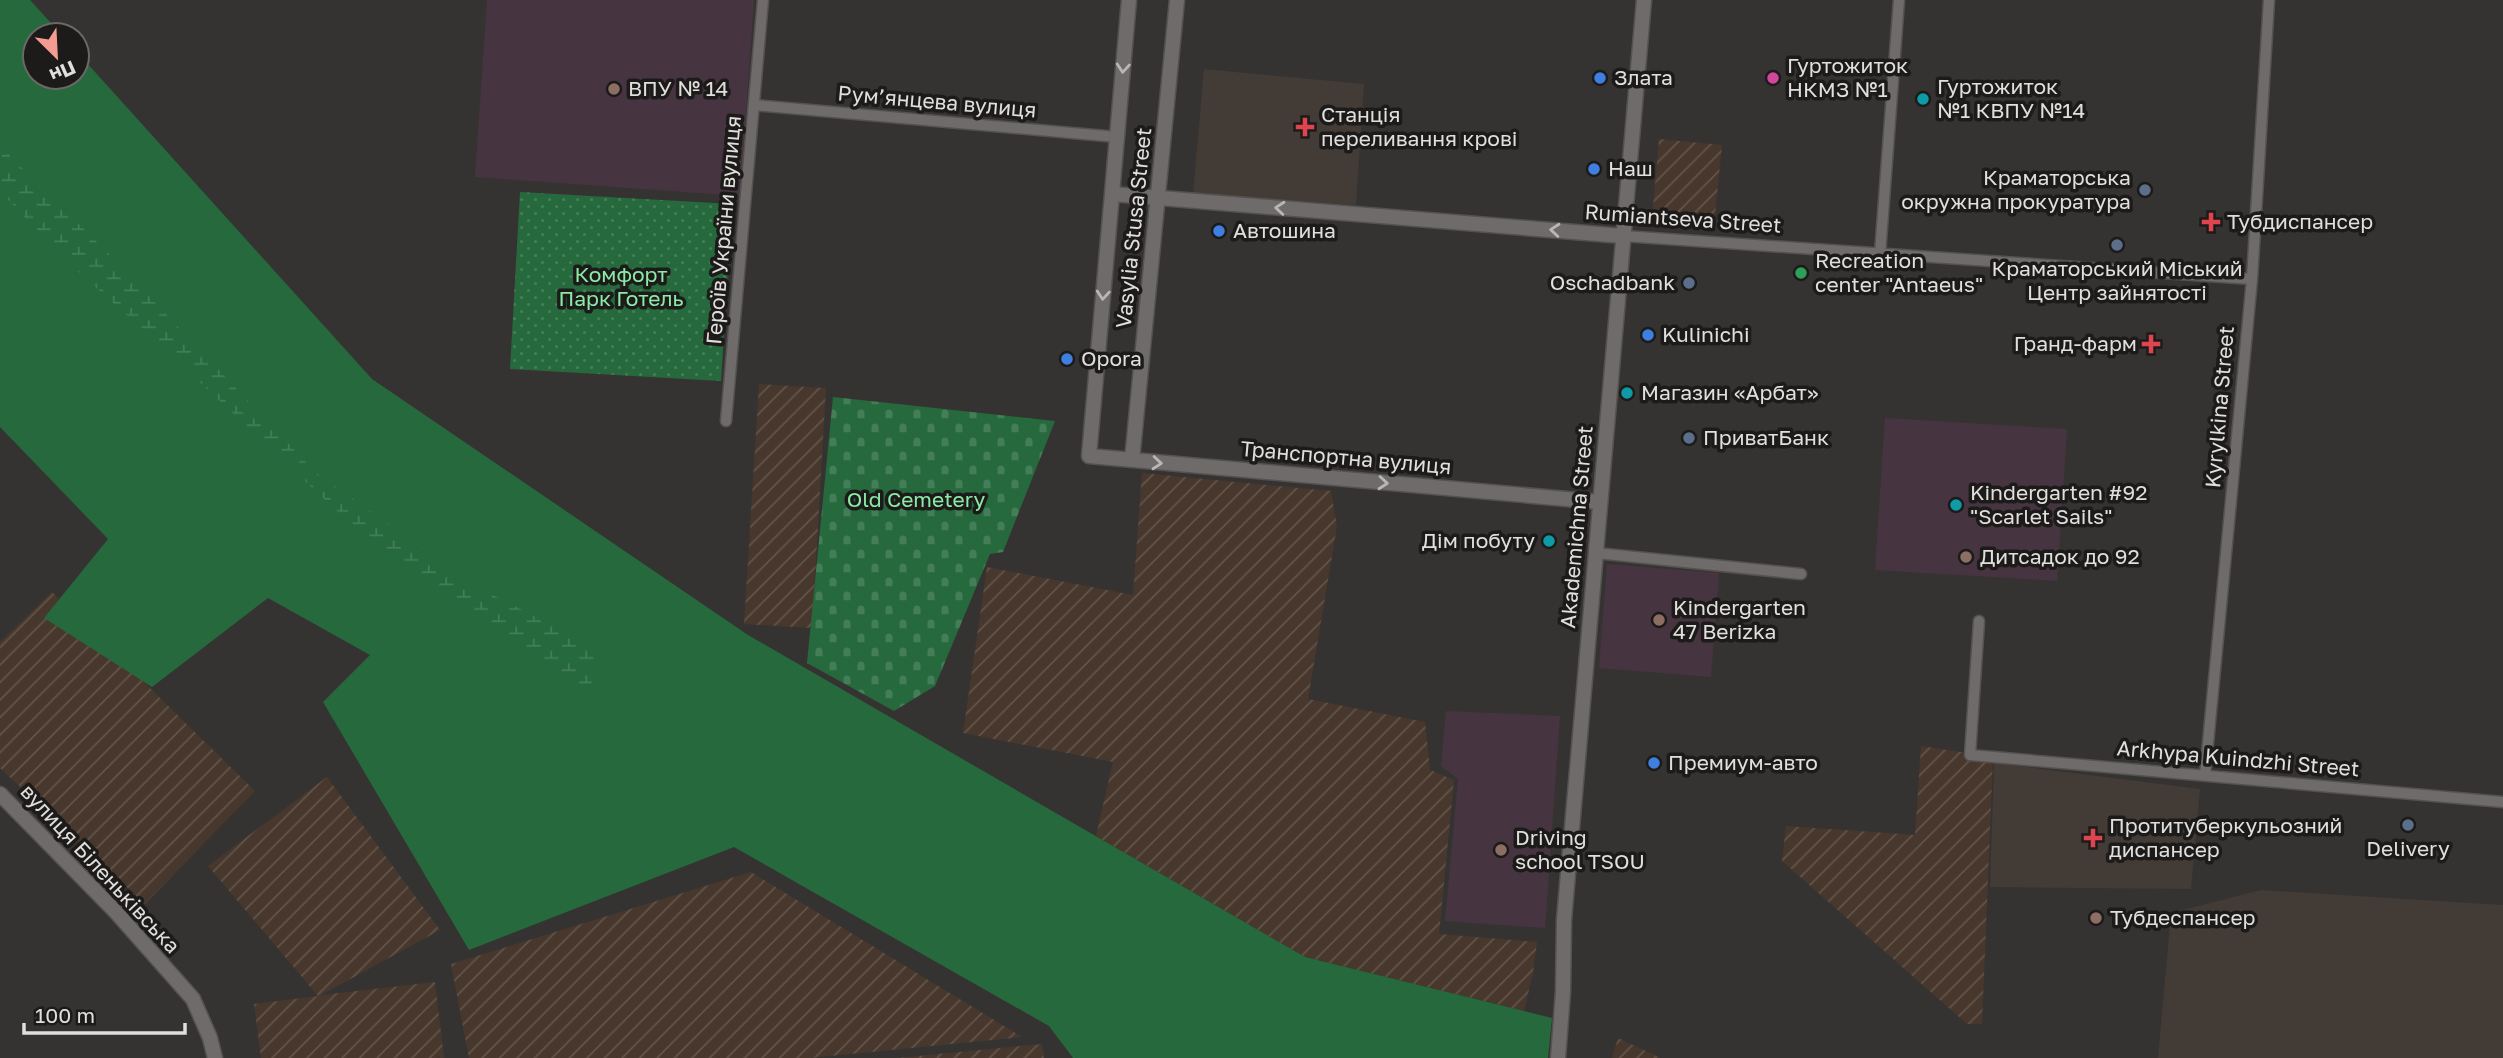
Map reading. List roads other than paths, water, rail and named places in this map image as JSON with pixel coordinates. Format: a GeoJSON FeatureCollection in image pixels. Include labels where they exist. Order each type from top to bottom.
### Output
{"type":"FeatureCollection","features":[{"type":"Feature","properties":{"kind":"street","name":"Героїв України вулиця"},"geometry":{"type":"LineString","coordinates":[[726,421],[763,0]]}},
{"type":"Feature","properties":{"kind":"street","name":"Vasylia Stusa Street"},"geometry":{"type":"LineString","coordinates":[[1089,456],[1129,0]]}},
{"type":"Feature","properties":{"kind":"street","name":"Vasylia Stusa Street"},"geometry":{"type":"LineString","coordinates":[[1132,460],[1177,0]]}},
{"type":"Feature","properties":{"kind":"street","name":"Akademichna Street"},"geometry":{"type":"LineString","coordinates":[[1558,1058],[1563,992],[1564,920],[1644,0]]}},
{"type":"Feature","properties":{"kind":"street"},"geometry":{"type":"LineString","coordinates":[[1880,254],[1899,0]]}},
{"type":"Feature","properties":{"kind":"street","name":"Kyrylkina Street"},"geometry":{"type":"LineString","coordinates":[[2205,775],[2252,279],[2269,0]]}},
{"type":"Feature","properties":{"kind":"street","name":"Рум’янцева вулиця"},"geometry":{"type":"LineString","coordinates":[[754,105],[1117,137]]}},
{"type":"Feature","properties":{"kind":"street","name":"Rumiantseva Street"},"geometry":{"type":"LineString","coordinates":[[1112,194],[1623,236],[2252,279]]}},
{"type":"Feature","properties":{"kind":"street","name":"Транспортна вулиця"},"geometry":{"type":"LineString","coordinates":[[1089,456],[1600,502]]}},
{"type":"Feature","properties":{"kind":"street"},"geometry":{"type":"LineString","coordinates":[[1596,553],[1801,574]]}},
{"type":"Feature","properties":{"kind":"street","name":"Arkhypa Kuindzhi Street"},"geometry":{"type":"LineString","coordinates":[[1979,621],[1970,755],[2503,802]]}},
{"type":"Feature","properties":{"kind":"street","name":"вулиця Біленьківська"},"geometry":{"type":"LineString","coordinates":[[0,794],[116,912],[193,999],[210,1038],[215,1058]]}},
{"type":"Feature","properties":{"kind":"place","name":"Злата"},"geometry":{"type":"Point","coordinates":[1600,78]}},
{"type":"Feature","properties":{"kind":"place","name":"Гуртожиток НКМЗ №1"},"geometry":{"type":"Point","coordinates":[1773,78]}},
{"type":"Feature","properties":{"kind":"place","name":"ВПУ № 14"},"geometry":{"type":"Point","coordinates":[614,89]}},
{"type":"Feature","properties":{"kind":"place","name":"Гуртожиток №1 КВПУ №14"},"geometry":{"type":"Point","coordinates":[1923,99]}},
{"type":"Feature","properties":{"kind":"place","name":"Станція переливання крові"},"geometry":{"type":"Point","coordinates":[1305,127]}},
{"type":"Feature","properties":{"kind":"place","name":"Наш"},"geometry":{"type":"Point","coordinates":[1594,169]}},
{"type":"Feature","properties":{"kind":"place","name":"Краматорська окружна прокуратура"},"geometry":{"type":"Point","coordinates":[2145,190]}},
{"type":"Feature","properties":{"kind":"place","name":"Тубдиспансер"},"geometry":{"type":"Point","coordinates":[2211,222]}},
{"type":"Feature","properties":{"kind":"place","name":"Автошина"},"geometry":{"type":"Point","coordinates":[1219,231]}},
{"type":"Feature","properties":{"kind":"place","name":"Краматорський Міський Центр зайнятості"},"geometry":{"type":"Point","coordinates":[2117,245]}},
{"type":"Feature","properties":{"kind":"place","name":"Recreation center \"Antaeus\""},"geometry":{"type":"Point","coordinates":[1801,273]}},
{"type":"Feature","properties":{"kind":"place","name":"Oschadbank"},"geometry":{"type":"Point","coordinates":[1689,283]}},
{"type":"Feature","properties":{"kind":"place","name":"Kulinichi"},"geometry":{"type":"Point","coordinates":[1648,335]}},
{"type":"Feature","properties":{"kind":"place","name":"Гранд-фарм"},"geometry":{"type":"Point","coordinates":[2151,344]}},
{"type":"Feature","properties":{"kind":"place","name":"Opora"},"geometry":{"type":"Point","coordinates":[1067,359]}},
{"type":"Feature","properties":{"kind":"place","name":"Магазин «Арбат»"},"geometry":{"type":"Point","coordinates":[1627,393]}},
{"type":"Feature","properties":{"kind":"place","name":"ПриватБанк"},"geometry":{"type":"Point","coordinates":[1689,438]}},
{"type":"Feature","properties":{"kind":"place","name":"Kindergarten #92 \"Scarlet Sails\""},"geometry":{"type":"Point","coordinates":[1956,505]}},
{"type":"Feature","properties":{"kind":"place","name":"Дім побуту"},"geometry":{"type":"Point","coordinates":[1549,541]}},
{"type":"Feature","properties":{"kind":"place","name":"Дитсадок до 92"},"geometry":{"type":"Point","coordinates":[1966,557]}},
{"type":"Feature","properties":{"kind":"place","name":"Kindergarten 47 Berizka"},"geometry":{"type":"Point","coordinates":[1659,620]}},
{"type":"Feature","properties":{"kind":"place","name":"Премиум-авто"},"geometry":{"type":"Point","coordinates":[1654,763]}},
{"type":"Feature","properties":{"kind":"place","name":"Delivery"},"geometry":{"type":"Point","coordinates":[2408,825]}},
{"type":"Feature","properties":{"kind":"place","name":"Протитуберкульозний диспансер"},"geometry":{"type":"Point","coordinates":[2093,838]}},
{"type":"Feature","properties":{"kind":"place","name":"Driving school TSOU"},"geometry":{"type":"Point","coordinates":[1501,850]}},
{"type":"Feature","properties":{"kind":"place","name":"Тубдеспансер"},"geometry":{"type":"Point","coordinates":[2096,918]}},
{"type":"Feature","properties":{"kind":"park label","name":"Комфорт Парк Готель"},"geometry":{"type":"Point","coordinates":[621,287]}},
{"type":"Feature","properties":{"kind":"park label","name":"Old Cemetery"},"geometry":{"type":"Point","coordinates":[916,500]}}]}
